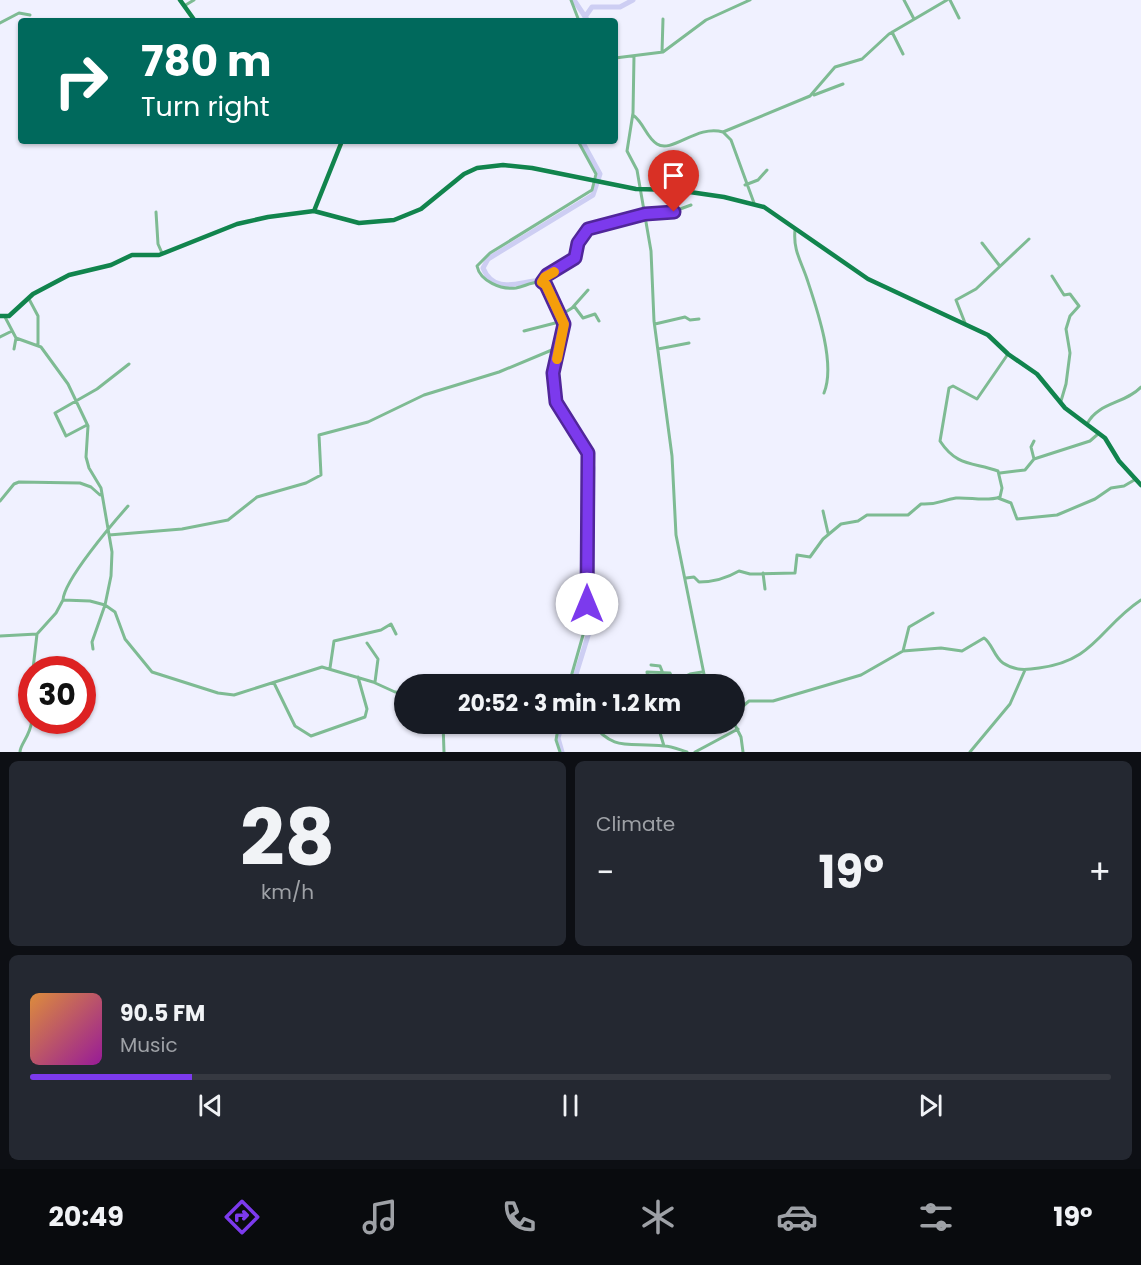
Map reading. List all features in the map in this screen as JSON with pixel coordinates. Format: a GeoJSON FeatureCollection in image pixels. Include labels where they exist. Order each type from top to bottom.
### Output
{"type":"FeatureCollection","features":[{"type":"Feature","properties":{"kind":"main road"},"geometry":{"type":"LineString","coordinates":[[180,0],[193,18]]}},
{"type":"Feature","properties":{"kind":"main road"},"geometry":{"type":"LineString","coordinates":[[314,212],[341,144]]}},
{"type":"Feature","properties":{"kind":"main road"},"geometry":{"type":"LineString","coordinates":[[2,317],[12,314],[28,297],[69,275],[111,265],[132,255],[162,253],[254,220],[314,212],[359,223],[398,219],[427,205],[471,171],[493,165],[532,168],[642,189],[676,190],[754,203],[868,279],[988,335],[1008,354],[1037,374],[1060,403],[1099,432],[1110,444],[1119,461],[1141,485]]}},
{"type":"Feature","properties":{"kind":"street"},"geometry":{"type":"LineString","coordinates":[[184,6],[194,0]]}},
{"type":"Feature","properties":{"kind":"street"},"geometry":{"type":"LineString","coordinates":[[571,0],[578,18]]}},
{"type":"Feature","properties":{"kind":"street"},"geometry":{"type":"LineString","coordinates":[[618,58],[662,52],[671,48],[706,20],[750,0]]}},
{"type":"Feature","properties":{"kind":"street"},"geometry":{"type":"LineString","coordinates":[[904,0],[914,19]]}},
{"type":"Feature","properties":{"kind":"street"},"geometry":{"type":"LineString","coordinates":[[810,96],[835,68],[862,59],[892,32],[949,0],[959,18]]}},
{"type":"Feature","properties":{"kind":"street"},"geometry":{"type":"LineString","coordinates":[[0,23],[19,14],[30,15]]}},
{"type":"Feature","properties":{"kind":"street"},"geometry":{"type":"LineString","coordinates":[[662,52],[663,19]]}},
{"type":"Feature","properties":{"kind":"street"},"geometry":{"type":"LineString","coordinates":[[892,32],[903,54]]}},
{"type":"Feature","properties":{"kind":"street"},"geometry":{"type":"LineString","coordinates":[[634,56],[633,115],[627,151],[628,157],[638,170],[646,214],[651,251],[655,324],[672,456],[675,535],[686,578],[702,672],[690,674]]}},
{"type":"Feature","properties":{"kind":"street"},"geometry":{"type":"LineString","coordinates":[[633,115],[656,144],[674,146],[699,132],[723,132],[843,84]]}},
{"type":"Feature","properties":{"kind":"street"},"geometry":{"type":"LineString","coordinates":[[723,132],[731,140],[745,184],[754,203]]}},
{"type":"Feature","properties":{"kind":"street"},"geometry":{"type":"LineString","coordinates":[[582,144],[598,181],[590,193],[478,262],[481,276],[499,285],[516,288],[543,280],[575,258],[578,243],[588,229],[646,214],[672,212],[691,205]]}},
{"type":"Feature","properties":{"kind":"street"},"geometry":{"type":"LineString","coordinates":[[745,184],[758,180],[767,170]]}},
{"type":"Feature","properties":{"kind":"street"},"geometry":{"type":"LineString","coordinates":[[156,212],[158,244],[162,253]]}},
{"type":"Feature","properties":{"kind":"street"},"geometry":{"type":"LineString","coordinates":[[795,230],[795,248],[811,290],[828,364],[828,381],[824,393]]}},
{"type":"Feature","properties":{"kind":"street"},"geometry":{"type":"LineString","coordinates":[[965,323],[956,300],[976,289],[1029,239]]}},
{"type":"Feature","properties":{"kind":"street"},"geometry":{"type":"LineString","coordinates":[[982,243],[999,265]]}},
{"type":"Feature","properties":{"kind":"street"},"geometry":{"type":"LineString","coordinates":[[1052,276],[1064,295],[1070,294],[1079,306],[1070,316],[1066,329],[1070,353],[1066,384],[1060,403]]}},
{"type":"Feature","properties":{"kind":"street"},"geometry":{"type":"LineString","coordinates":[[543,280],[563,314],[564,321],[553,373],[556,402],[586,449],[589,458],[587,621],[572,674]]}},
{"type":"Feature","properties":{"kind":"street"},"geometry":{"type":"LineString","coordinates":[[563,314],[574,306],[588,290]]}},
{"type":"Feature","properties":{"kind":"street"},"geometry":{"type":"LineString","coordinates":[[28,297],[38,316],[38,346]]}},
{"type":"Feature","properties":{"kind":"street"},"geometry":{"type":"LineString","coordinates":[[574,306],[583,318],[595,314],[599,321]]}},
{"type":"Feature","properties":{"kind":"street"},"geometry":{"type":"LineString","coordinates":[[2,317],[16,338],[38,346],[68,384],[87,425],[86,457],[89,468],[101,488],[100,495],[109,535],[112,565],[105,605],[92,642],[93,649]]}},
{"type":"Feature","properties":{"kind":"street"},"geometry":{"type":"LineString","coordinates":[[655,324],[685,317],[690,321],[699,319]]}},
{"type":"Feature","properties":{"kind":"street"},"geometry":{"type":"LineString","coordinates":[[524,331],[564,321]]}},
{"type":"Feature","properties":{"kind":"street"},"geometry":{"type":"LineString","coordinates":[[0,337],[12,332]]}},
{"type":"Feature","properties":{"kind":"street"},"geometry":{"type":"LineString","coordinates":[[14,349],[16,338]]}},
{"type":"Feature","properties":{"kind":"street"},"geometry":{"type":"LineString","coordinates":[[658,349],[689,343]]}},
{"type":"Feature","properties":{"kind":"street"},"geometry":{"type":"LineString","coordinates":[[109,535],[188,528],[228,520],[257,497],[306,483],[321,475],[319,435],[368,422],[424,395],[500,372],[559,347]]}},
{"type":"Feature","properties":{"kind":"street"},"geometry":{"type":"LineString","coordinates":[[1008,354],[976,399],[953,386],[949,388],[940,441],[962,462],[999,472],[1025,470],[1034,459],[1090,441],[1099,432]]}},
{"type":"Feature","properties":{"kind":"street"},"geometry":{"type":"LineString","coordinates":[[87,425],[67,436],[55,415],[56,411],[106,383],[129,364]]}},
{"type":"Feature","properties":{"kind":"street"},"geometry":{"type":"LineString","coordinates":[[1087,424],[1098,410],[1124,399],[1141,387]]}},
{"type":"Feature","properties":{"kind":"street"},"geometry":{"type":"LineString","coordinates":[[1034,441],[1031,446],[1034,459]]}},
{"type":"Feature","properties":{"kind":"street"},"geometry":{"type":"LineString","coordinates":[[998,498],[1003,490],[999,472]]}},
{"type":"Feature","properties":{"kind":"street"},"geometry":{"type":"LineString","coordinates":[[686,578],[694,577],[699,582],[705,582],[727,579],[739,571],[795,573],[797,555],[810,557],[828,533],[841,524],[858,521],[867,515],[906,515],[921,504],[936,505],[954,499],[974,497],[987,500],[998,498],[1011,504],[1017,519],[1052,517],[1095,500],[1111,488],[1124,486],[1136,480]]}},
{"type":"Feature","properties":{"kind":"street"},"geometry":{"type":"LineString","coordinates":[[0,501],[17,482],[80,483],[91,487],[100,495]]}},
{"type":"Feature","properties":{"kind":"street"},"geometry":{"type":"LineString","coordinates":[[34,656],[37,634],[56,613],[63,600],[66,586],[107,529],[128,506]]}},
{"type":"Feature","properties":{"kind":"street"},"geometry":{"type":"LineString","coordinates":[[823,511],[828,533]]}},
{"type":"Feature","properties":{"kind":"street"},"geometry":{"type":"LineString","coordinates":[[763,573],[765,589]]}},
{"type":"Feature","properties":{"kind":"street"},"geometry":{"type":"LineString","coordinates":[[63,600],[79,599],[105,605],[115,612],[125,639],[152,672],[229,696],[319,667],[330,668],[375,682],[394,692]]}},
{"type":"Feature","properties":{"kind":"street"},"geometry":{"type":"LineString","coordinates":[[745,704],[749,701],[773,701],[861,675],[903,651],[941,648],[962,651],[986,638],[1000,661],[1025,670],[1062,663],[1082,655],[1141,600]]}},
{"type":"Feature","properties":{"kind":"street"},"geometry":{"type":"LineString","coordinates":[[903,651],[909,627],[933,613]]}},
{"type":"Feature","properties":{"kind":"street"},"geometry":{"type":"LineString","coordinates":[[330,668],[333,642],[381,630],[391,624],[396,634]]}},
{"type":"Feature","properties":{"kind":"street"},"geometry":{"type":"LineString","coordinates":[[0,636],[37,634]]}},
{"type":"Feature","properties":{"kind":"street"},"geometry":{"type":"LineString","coordinates":[[367,643],[378,659],[375,682]]}},
{"type":"Feature","properties":{"kind":"street"},"geometry":{"type":"LineString","coordinates":[[651,665],[660,666],[662,671]]}},
{"type":"Feature","properties":{"kind":"street"},"geometry":{"type":"LineString","coordinates":[[970,752],[1010,704],[1025,670]]}},
{"type":"Feature","properties":{"kind":"street"},"geometry":{"type":"LineString","coordinates":[[647,674],[647,672],[662,671],[670,674]]}},
{"type":"Feature","properties":{"kind":"street"},"geometry":{"type":"LineString","coordinates":[[274,683],[295,726],[310,736],[365,717],[367,709],[358,677]]}},
{"type":"Feature","properties":{"kind":"street"},"geometry":{"type":"LineString","coordinates":[[20,752],[20,748],[30,734]]}},
{"type":"Feature","properties":{"kind":"street"},"geometry":{"type":"LineString","coordinates":[[443,734],[444,752]]}},
{"type":"Feature","properties":{"kind":"street"},"geometry":{"type":"LineString","coordinates":[[557,734],[556,740],[560,752]]}},
{"type":"Feature","properties":{"kind":"street"},"geometry":{"type":"LineString","coordinates":[[598,734],[601,741]]}},
{"type":"Feature","properties":{"kind":"street"},"geometry":{"type":"LineString","coordinates":[[660,734],[664,746]]}},
{"type":"Feature","properties":{"kind":"street"},"geometry":{"type":"LineString","coordinates":[[695,752],[729,734]]}},
{"type":"Feature","properties":{"kind":"street"},"geometry":{"type":"LineString","coordinates":[[739,734],[743,752]]}},
{"type":"Feature","properties":{"kind":"street"},"geometry":{"type":"LineString","coordinates":[[620,749],[664,746],[687,752]]}},
{"type":"Feature","properties":{"kind":"waterway"},"geometry":{"type":"LineString","coordinates":[[574,0],[586,18]]}},
{"type":"Feature","properties":{"kind":"waterway"},"geometry":{"type":"LineString","coordinates":[[585,17],[592,7],[620,7],[633,0]]}},
{"type":"Feature","properties":{"kind":"waterway"},"geometry":{"type":"LineString","coordinates":[[576,674],[591,626],[593,468],[589,448],[560,402],[557,376],[568,322],[546,281],[503,285],[496,283],[483,268],[488,259],[593,195],[600,174],[584,144]]}},
{"type":"Feature","properties":{"kind":"waterway"},"geometry":{"type":"LineString","coordinates":[[559,734],[562,752]]}},
{"type":"Feature","properties":{"kind":"slow traffic"},"geometry":{"type":"LineString","coordinates":[[554,272],[547,275],[542,282],[546,285],[564,322],[557,359]]}},
{"type":"Feature","properties":{"kind":"route"},"geometry":{"type":"LineString","coordinates":[[587,604],[588,453],[558,409],[556,402],[553,373],[564,324],[546,285],[542,282],[547,275],[575,258],[578,243],[588,229],[645,214],[674,212]]}}]}
